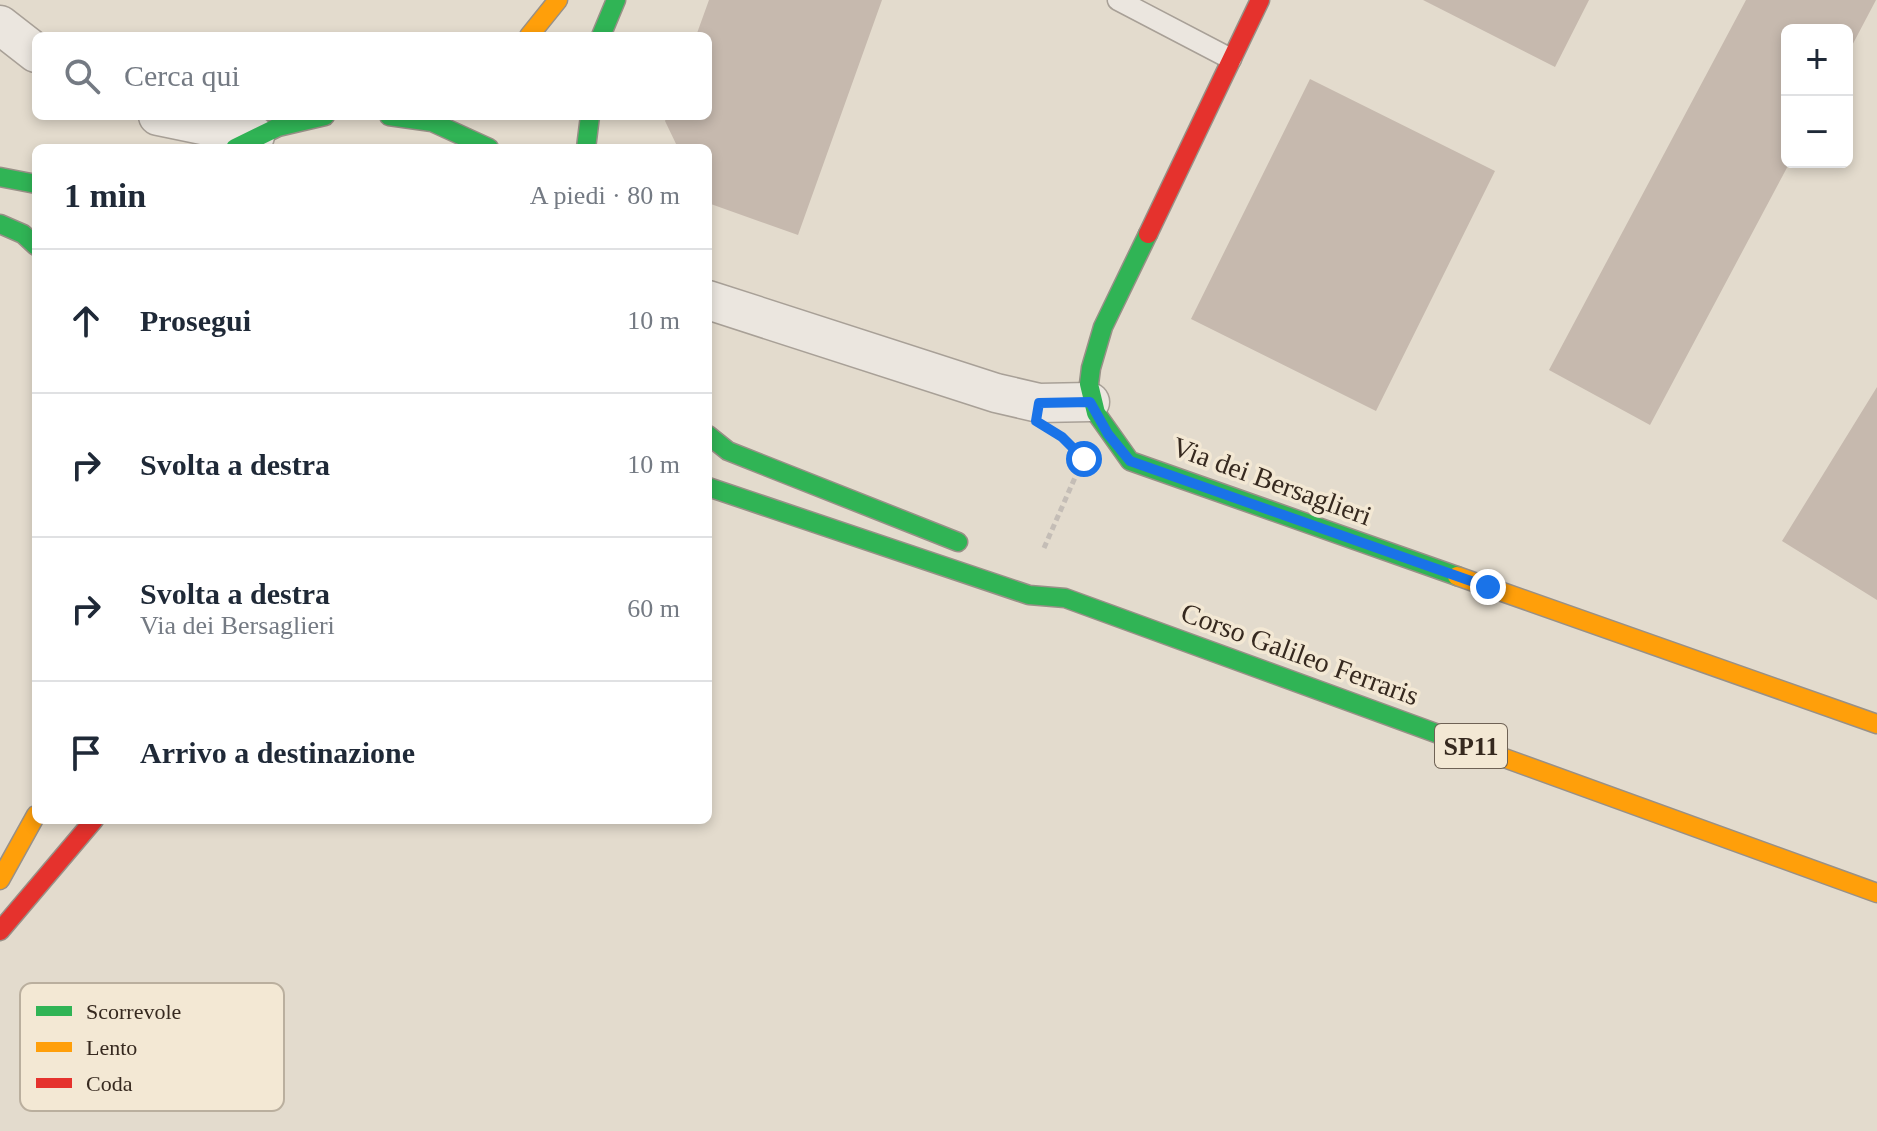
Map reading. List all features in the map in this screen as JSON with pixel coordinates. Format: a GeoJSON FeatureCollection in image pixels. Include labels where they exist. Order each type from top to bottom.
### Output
{"type":"FeatureCollection","features":[{"type":"Feature","properties":{"kind":"main road"},"geometry":{"type":"LineString","coordinates":[[532,32],[558,0]]}},
{"type":"Feature","properties":{"kind":"main road"},"geometry":{"type":"LineString","coordinates":[[603,32],[616,0]]}},
{"type":"Feature","properties":{"kind":"main road"},"geometry":{"type":"LineString","coordinates":[[1090,402],[1090,361],[1103,327],[1260,0]]}},
{"type":"Feature","properties":{"kind":"main road"},"geometry":{"type":"LineString","coordinates":[[245,142],[301,120]]}},
{"type":"Feature","properties":{"kind":"main road"},"geometry":{"type":"LineString","coordinates":[[418,120],[432,122],[480,144]]}},
{"type":"Feature","properties":{"kind":"main road"},"geometry":{"type":"LineString","coordinates":[[586,144],[590,120]]}},
{"type":"Feature","properties":{"kind":"main road"},"geometry":{"type":"LineString","coordinates":[[0,177],[32,183]]}},
{"type":"Feature","properties":{"kind":"main road"},"geometry":{"type":"LineString","coordinates":[[0,224],[23,234],[32,242]]}},
{"type":"Feature","properties":{"kind":"main road","name":"Via dei Bersaglieri"},"geometry":{"type":"LineString","coordinates":[[1090,402],[1108,434],[1130,461],[1877,724]]}},
{"type":"Feature","properties":{"kind":"main road"},"geometry":{"type":"LineString","coordinates":[[712,438],[728,451],[978,550]]}},
{"type":"Feature","properties":{"kind":"main road","name":"SP11"},"geometry":{"type":"LineString","coordinates":[[712,488],[1029,595],[1065,598]]}},
{"type":"Feature","properties":{"kind":"main road","name":"SP11"},"geometry":{"type":"LineString","coordinates":[[1046,581],[1065,598]]}},
{"type":"Feature","properties":{"kind":"main road","name":"Corso Galileo Ferraris"},"geometry":{"type":"LineString","coordinates":[[1065,598],[1868,883]]}},
{"type":"Feature","properties":{"kind":"main road"},"geometry":{"type":"LineString","coordinates":[[0,880],[32,822]]}},
{"type":"Feature","properties":{"kind":"main road"},"geometry":{"type":"LineString","coordinates":[[0,931],[91,824]]}},
{"type":"Feature","properties":{"kind":"street"},"geometry":{"type":"LineString","coordinates":[[0,25],[32,50]]}},
{"type":"Feature","properties":{"kind":"street"},"geometry":{"type":"LineString","coordinates":[[171,120],[245,142]]}},
{"type":"Feature","properties":{"kind":"street"},"geometry":{"type":"LineString","coordinates":[[712,301],[996,393],[1039,403],[1090,402]]}},
{"type":"Feature","properties":{"kind":"lane"},"geometry":{"type":"LineString","coordinates":[[1118,0],[1231,59]]}},
{"type":"Feature","properties":{"kind":"path"},"geometry":{"type":"LineString","coordinates":[[1042,553],[1078,472]]}},
{"type":"Feature","properties":{"kind":"building"},"geometry":{"type":"Polygon","coordinates":[[[709,0],[882,0],[798,235],[712,204],[712,144],[676,144],[665,120],[712,120],[712,32],[697,32],[709,0]]]}},
{"type":"Feature","properties":{"kind":"building"},"geometry":{"type":"Polygon","coordinates":[[[1423,0],[1589,0],[1555,67],[1423,0]]]}},
{"type":"Feature","properties":{"kind":"building"},"geometry":{"type":"Polygon","coordinates":[[[1746,0],[1876,0],[1853,44],[1853,24],[1781,24],[1781,168],[1787,168],[1650,425],[1549,370],[1746,0]]]}},
{"type":"Feature","properties":{"kind":"building"},"geometry":{"type":"Polygon","coordinates":[[[1310,79],[1495,171],[1376,411],[1191,319],[1310,79]]]}},
{"type":"Feature","properties":{"kind":"building"},"geometry":{"type":"Polygon","coordinates":[[[1877,387],[1877,600],[1782,541],[1877,387]]]}},
{"type":"Feature","properties":{"kind":"traffic: fast"},"geometry":{"type":"LineString","coordinates":[[603,32],[616,0]]}},
{"type":"Feature","properties":{"kind":"traffic: fast"},"geometry":{"type":"LineString","coordinates":[[243,144],[278,127],[308,120]]}},
{"type":"Feature","properties":{"kind":"traffic: fast"},"geometry":{"type":"LineString","coordinates":[[418,120],[432,122],[480,144]]}},
{"type":"Feature","properties":{"kind":"traffic: fast"},"geometry":{"type":"LineString","coordinates":[[586,144],[590,120]]}},
{"type":"Feature","properties":{"kind":"traffic: fast"},"geometry":{"type":"LineString","coordinates":[[0,177],[32,183]]}},
{"type":"Feature","properties":{"kind":"traffic: fast"},"geometry":{"type":"LineString","coordinates":[[0,224],[23,234],[32,242]]}},
{"type":"Feature","properties":{"kind":"traffic: fast"},"geometry":{"type":"LineString","coordinates":[[1148,234],[1103,327],[1089,384],[1096,413],[1130,461],[1457,576]]}},
{"type":"Feature","properties":{"kind":"traffic: fast"},"geometry":{"type":"LineString","coordinates":[[712,438],[728,451],[958,542]]}},
{"type":"Feature","properties":{"kind":"traffic: fast"},"geometry":{"type":"LineString","coordinates":[[712,488],[1029,595],[1065,598],[1496,755]]}},
{"type":"Feature","properties":{"kind":"traffic: slow"},"geometry":{"type":"LineString","coordinates":[[532,32],[558,0]]}},
{"type":"Feature","properties":{"kind":"traffic: slow"},"geometry":{"type":"LineString","coordinates":[[1457,576],[1877,724]]}},
{"type":"Feature","properties":{"kind":"traffic: slow"},"geometry":{"type":"LineString","coordinates":[[1496,755],[1877,893]]}},
{"type":"Feature","properties":{"kind":"traffic: slow"},"geometry":{"type":"LineString","coordinates":[[0,880],[32,822]]}},
{"type":"Feature","properties":{"kind":"traffic: jam"},"geometry":{"type":"LineString","coordinates":[[1148,234],[1260,0]]}},
{"type":"Feature","properties":{"kind":"traffic: jam"},"geometry":{"type":"LineString","coordinates":[[0,931],[91,824]]}},
{"type":"Feature","properties":{"kind":"route"},"geometry":{"type":"LineString","coordinates":[[1084,459],[1062,437],[1036,421],[1039,403],[1090,402],[1108,434],[1130,461],[1488,587]]}}]}
